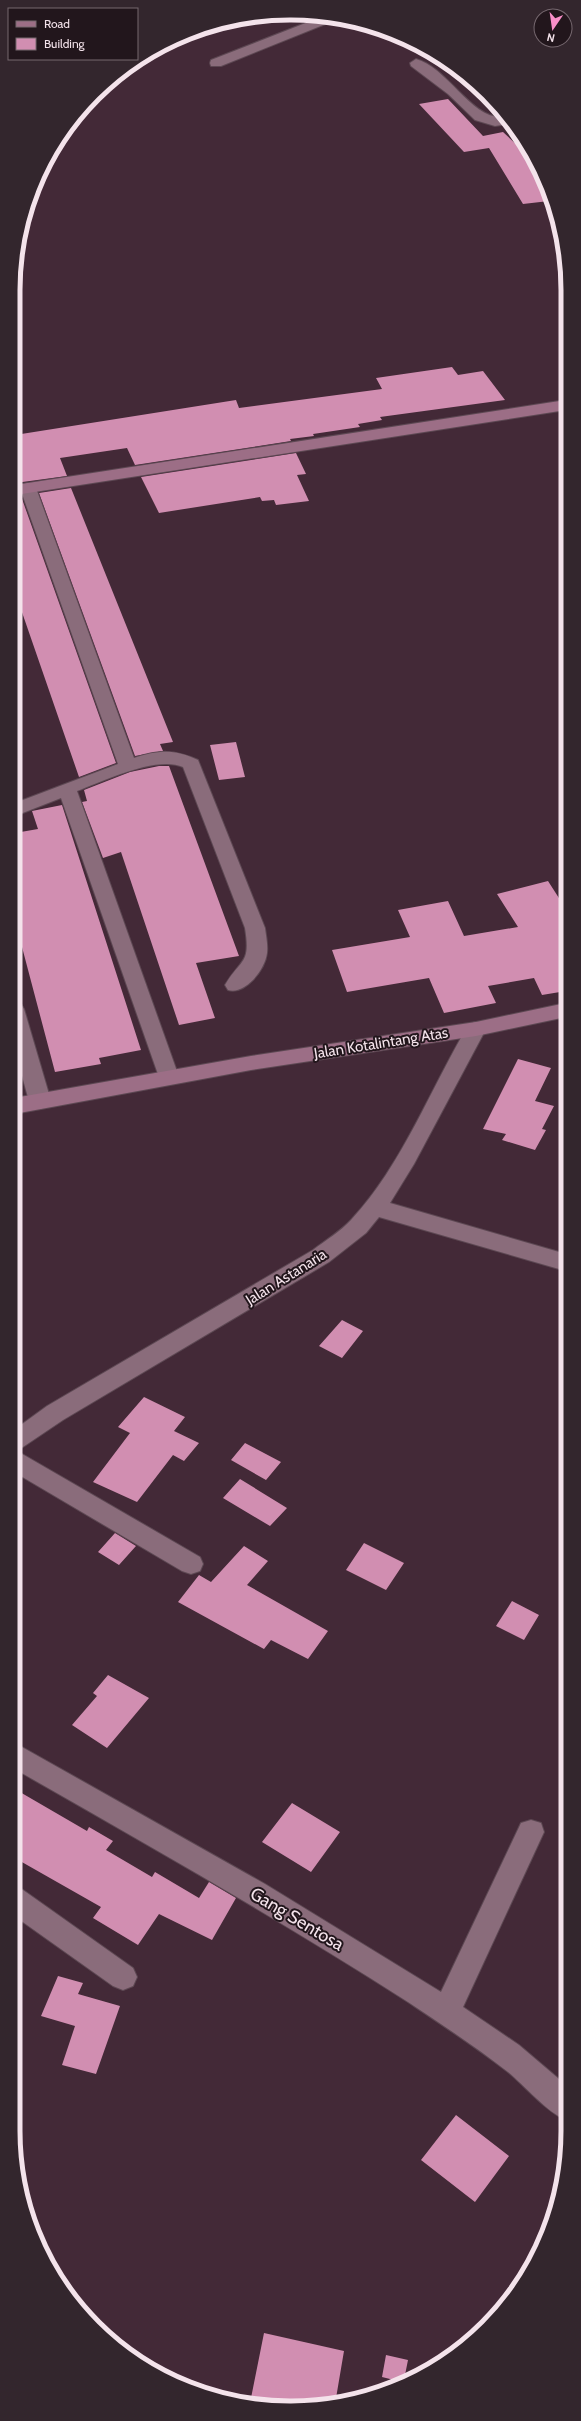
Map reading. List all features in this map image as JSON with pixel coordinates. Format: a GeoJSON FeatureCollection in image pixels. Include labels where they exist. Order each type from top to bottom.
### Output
{"type":"FeatureCollection","features":[{"type":"Feature","properties":{"kind":"main road"},"geometry":{"type":"LineString","coordinates":[[22,489],[561,406]]}},
{"type":"Feature","properties":{"kind":"main road","name":"Jalan Kotalintang Atas"},"geometry":{"type":"LineString","coordinates":[[20,1105],[196,1072],[476,1029],[561,1011]]}},
{"type":"Feature","properties":{"kind":"street"},"geometry":{"type":"LineString","coordinates":[[216,63],[321,22]]}},
{"type":"Feature","properties":{"kind":"street"},"geometry":{"type":"LineString","coordinates":[[416,63],[453,91],[480,116],[495,122],[502,122]]}},
{"type":"Feature","properties":{"kind":"street"},"geometry":{"type":"LineString","coordinates":[[22,489],[128,766]]}},
{"type":"Feature","properties":{"kind":"street"},"geometry":{"type":"LineString","coordinates":[[20,808],[128,766],[166,756],[181,758],[191,764],[255,928],[259,951],[254,965],[235,985]]}},
{"type":"Feature","properties":{"kind":"street"},"geometry":{"type":"LineString","coordinates":[[67,790],[169,1077]]}},
{"type":"Feature","properties":{"kind":"street","name":"Jalan Astanaria"},"geometry":{"type":"LineString","coordinates":[[20,1439],[55,1413],[321,1256],[358,1227],[375,1206],[403,1164],[476,1029]]}},
{"type":"Feature","properties":{"kind":"street"},"geometry":{"type":"LineString","coordinates":[[20,1030],[40,1101]]}},
{"type":"Feature","properties":{"kind":"street"},"geometry":{"type":"LineString","coordinates":[[375,1206],[398,1215],[561,1263]]}},
{"type":"Feature","properties":{"kind":"street"},"geometry":{"type":"LineString","coordinates":[[20,1464],[191,1564]]}},
{"type":"Feature","properties":{"kind":"street","name":"Gang Sentosa"},"geometry":{"type":"LineString","coordinates":[[20,1757],[255,1893],[446,2012],[509,2055],[539,2079],[561,2101]]}},
{"type":"Feature","properties":{"kind":"street"},"geometry":{"type":"LineString","coordinates":[[446,2012],[531,1832]]}},
{"type":"Feature","properties":{"kind":"street"},"geometry":{"type":"LineString","coordinates":[[20,1904],[123,1977]]}},
{"type":"Feature","properties":{"kind":"building"},"geometry":{"type":"Polygon","coordinates":[[[448,99],[483,136],[503,132],[521,149],[525,155],[546,201],[523,204],[489,148],[464,152],[419,104],[448,99]]]}},
{"type":"Feature","properties":{"kind":"building"},"geometry":{"type":"Polygon","coordinates":[[[452,367],[458,375],[483,371],[505,400],[380,417],[382,420],[358,424],[360,427],[313,434],[314,436],[290,439],[291,441],[135,465],[127,448],[60,458],[67,476],[20,482],[20,434],[236,400],[239,408],[382,389],[376,378],[452,367]]]}},
{"type":"Feature","properties":{"kind":"building"},"geometry":{"type":"Polygon","coordinates":[[[296,453],[306,474],[297,475],[309,501],[276,505],[274,500],[262,501],[260,497],[159,513],[141,477],[296,453]]]}},
{"type":"Feature","properties":{"kind":"building"},"geometry":{"type":"Polygon","coordinates":[[[71,488],[173,742],[160,744],[163,751],[135,756],[39,493],[71,488]]]}},
{"type":"Feature","properties":{"kind":"building"},"geometry":{"type":"Polygon","coordinates":[[[20,496],[116,763],[79,777],[20,606],[20,496]]]}},
{"type":"Feature","properties":{"kind":"building"},"geometry":{"type":"Polygon","coordinates":[[[236,742],[245,777],[219,780],[210,745],[236,742]]]}},
{"type":"Feature","properties":{"kind":"building"},"geometry":{"type":"Polygon","coordinates":[[[159,766],[169,766],[239,956],[196,963],[215,1018],[179,1025],[121,852],[103,858],[82,802],[87,801],[84,790],[130,772],[159,766]]]}},
{"type":"Feature","properties":{"kind":"building"},"geometry":{"type":"Polygon","coordinates":[[[62,805],[141,1050],[99,1058],[101,1064],[55,1072],[22,947],[20,947],[20,832],[38,829],[32,811],[62,805]]]}},
{"type":"Feature","properties":{"kind":"building"},"geometry":{"type":"Polygon","coordinates":[[[548,881],[561,901],[561,992],[542,995],[534,978],[488,986],[496,1003],[444,1013],[429,978],[347,992],[332,950],[410,937],[398,910],[448,901],[464,936],[518,927],[497,894],[548,881]]]}},
{"type":"Feature","properties":{"kind":"building"},"geometry":{"type":"Polygon","coordinates":[[[518,1059],[551,1068],[535,1101],[554,1106],[542,1129],[546,1130],[535,1150],[502,1140],[506,1134],[483,1129],[518,1059]]]}},
{"type":"Feature","properties":{"kind":"building"},"geometry":{"type":"Polygon","coordinates":[[[342,1320],[363,1331],[342,1358],[319,1346],[342,1320]]]}},
{"type":"Feature","properties":{"kind":"building"},"geometry":{"type":"Polygon","coordinates":[[[144,1397],[185,1417],[174,1431],[199,1443],[184,1461],[173,1455],[137,1502],[93,1482],[130,1433],[118,1427],[144,1397]]]}},
{"type":"Feature","properties":{"kind":"building"},"geometry":{"type":"Polygon","coordinates":[[[245,1443],[281,1462],[266,1480],[231,1460],[245,1443]]]}},
{"type":"Feature","properties":{"kind":"building"},"geometry":{"type":"Polygon","coordinates":[[[240,1479],[287,1508],[270,1526],[223,1498],[240,1479]]]}},
{"type":"Feature","properties":{"kind":"building"},"geometry":{"type":"Polygon","coordinates":[[[115,1533],[136,1546],[119,1565],[98,1552],[115,1533]]]}},
{"type":"Feature","properties":{"kind":"building"},"geometry":{"type":"Polygon","coordinates":[[[364,1543],[404,1563],[386,1590],[346,1570],[364,1543]]]}},
{"type":"Feature","properties":{"kind":"building"},"geometry":{"type":"Polygon","coordinates":[[[244,1546],[268,1561],[247,1585],[328,1631],[308,1659],[271,1640],[264,1649],[178,1602],[199,1575],[211,1582],[244,1546]]]}},
{"type":"Feature","properties":{"kind":"building"},"geometry":{"type":"Polygon","coordinates":[[[512,1601],[539,1615],[524,1640],[496,1626],[512,1601]]]}},
{"type":"Feature","properties":{"kind":"building"},"geometry":{"type":"Polygon","coordinates":[[[108,1675],[149,1698],[107,1748],[72,1725],[97,1696],[93,1693],[108,1675]]]}},
{"type":"Feature","properties":{"kind":"building"},"geometry":{"type":"Polygon","coordinates":[[[20,1792],[87,1831],[89,1827],[113,1841],[106,1850],[152,1877],[155,1872],[199,1898],[209,1882],[236,1898],[212,1940],[159,1914],[138,1945],[93,1918],[101,1907],[20,1861],[20,1792]]]}},
{"type":"Feature","properties":{"kind":"building"},"geometry":{"type":"Polygon","coordinates":[[[292,1803],[340,1832],[311,1872],[262,1842],[292,1803]]]}},
{"type":"Feature","properties":{"kind":"building"},"geometry":{"type":"Polygon","coordinates":[[[58,1976],[83,1983],[78,1994],[120,2006],[96,2074],[62,2065],[75,2026],[41,2016],[58,1976]]]}},
{"type":"Feature","properties":{"kind":"building"},"geometry":{"type":"Polygon","coordinates":[[[456,2115],[509,2156],[475,2202],[421,2160],[456,2115]]]}},
{"type":"Feature","properties":{"kind":"building"},"geometry":{"type":"Polygon","coordinates":[[[264,2333],[344,2351],[336,2397],[290,2401],[251,2398],[264,2333]]]}},
{"type":"Feature","properties":{"kind":"building"},"geometry":{"type":"Polygon","coordinates":[[[386,2355],[408,2360],[405,2375],[394,2380],[382,2377],[386,2355]]]}}]}
